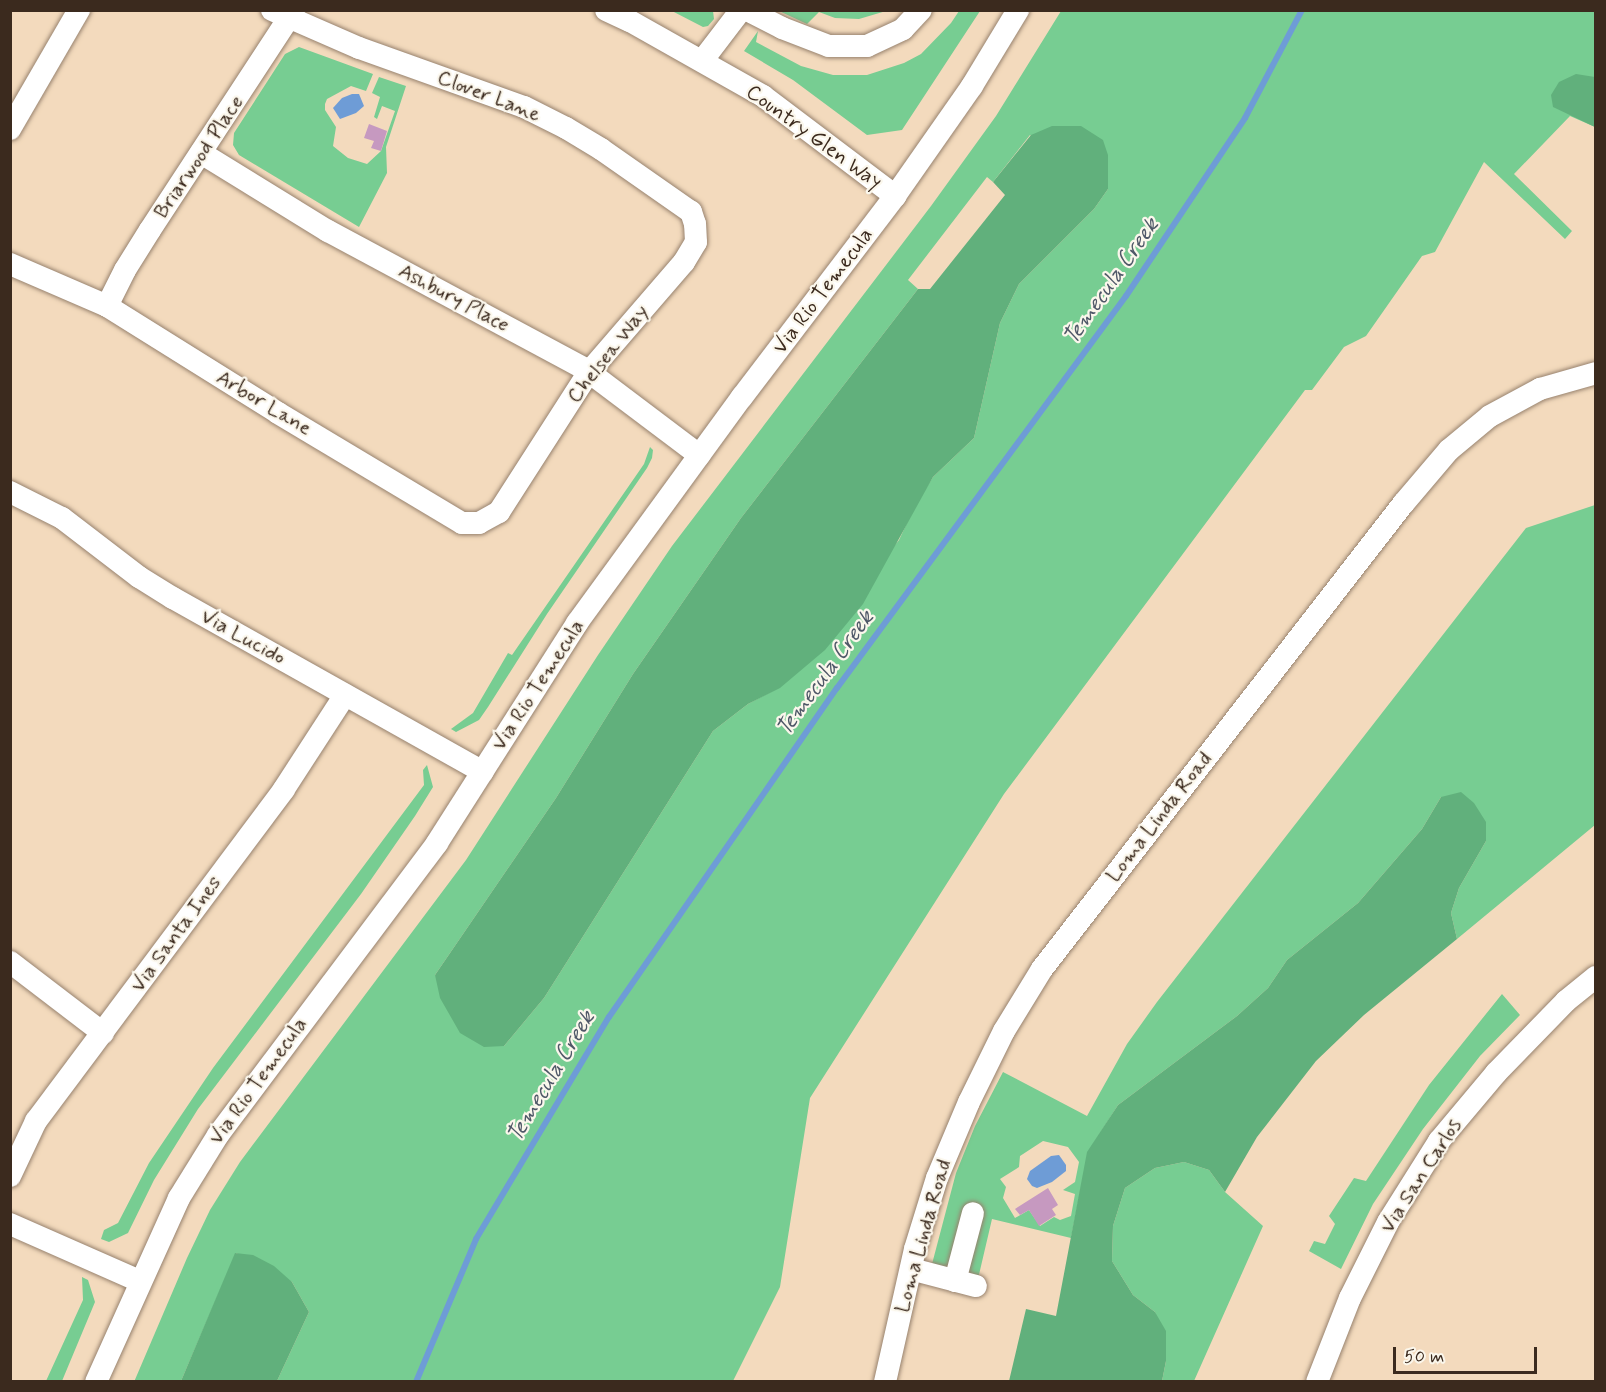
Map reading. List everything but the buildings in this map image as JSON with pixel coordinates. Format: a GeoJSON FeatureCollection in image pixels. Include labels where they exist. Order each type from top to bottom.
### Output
{"type":"FeatureCollection","features":[{"type":"Feature","properties":{"kind":"street"},"geometry":{"type":"LineString","coordinates":[[10,129],[79,10]]}},
{"type":"Feature","properties":{"kind":"street","name":"Country Glen Way"},"geometry":{"type":"LineString","coordinates":[[606,10],[630,21],[763,96],[894,196]]}},
{"type":"Feature","properties":{"kind":"street"},"geometry":{"type":"LineString","coordinates":[[702,62],[741,10]]}},
{"type":"Feature","properties":{"kind":"street"},"geometry":{"type":"LineString","coordinates":[[747,10],[782,28],[829,46],[867,46],[903,29],[921,10]]}},
{"type":"Feature","properties":{"kind":"street","name":"Via Rio Temecula"},"geometry":{"type":"LineString","coordinates":[[96,1382],[139,1281],[179,1198],[218,1135],[437,843],[578,623],[699,455],[894,196],[972,86],[1018,10]]}},
{"type":"Feature","properties":{"kind":"street","name":"Briarwood Place"},"geometry":{"type":"LineString","coordinates":[[108,306],[125,270],[201,153],[285,13]]}},
{"type":"Feature","properties":{"kind":"street","name":"Clover Lane"},"geometry":{"type":"LineString","coordinates":[[285,13],[359,48],[524,107],[602,148],[691,212]]}},
{"type":"Feature","properties":{"kind":"street","name":"Ashbury Place"},"geometry":{"type":"LineString","coordinates":[[201,153],[328,231],[554,350],[589,372],[699,455]]}},
{"type":"Feature","properties":{"kind":"street","name":"Chelsea Way"},"geometry":{"type":"LineString","coordinates":[[509,497],[589,372],[684,262],[696,242],[695,224],[691,212]]}},
{"type":"Feature","properties":{"kind":"street","name":"Arbor Lane"},"geometry":{"type":"LineString","coordinates":[[10,264],[108,306],[278,413],[462,523],[479,523],[499,512],[509,497]]}},
{"type":"Feature","properties":{"kind":"street","name":"Loma Linda Road"},"geometry":{"type":"LineString","coordinates":[[885,1382],[911,1269],[937,1178],[969,1102],[1004,1031],[1049,960],[1395,513],[1449,450],[1490,416],[1540,389],[1596,373]]}},
{"type":"Feature","properties":{"kind":"street","name":"Via Lucido"},"geometry":{"type":"LineString","coordinates":[[10,492],[62,518],[139,577],[172,598],[483,772]]}},
{"type":"Feature","properties":{"kind":"street","name":"Via Santa Ines"},"geometry":{"type":"LineString","coordinates":[[10,1176],[36,1121],[284,789],[345,695]]}},
{"type":"Feature","properties":{"kind":"street"},"geometry":{"type":"LineString","coordinates":[[10,962],[103,1033]]}},
{"type":"Feature","properties":{"kind":"street","name":"Via San Carlos"},"geometry":{"type":"LineString","coordinates":[[1317,1382],[1350,1298],[1388,1222],[1438,1141],[1496,1073],[1566,1001],[1596,977]]}},
{"type":"Feature","properties":{"kind":"street"},"geometry":{"type":"LineString","coordinates":[[911,1269],[965,1283],[973,1213]]}},
{"type":"Feature","properties":{"kind":"street"},"geometry":{"type":"LineString","coordinates":[[10,1224],[139,1281]]}},
{"type":"Feature","properties":{"kind":"green space"},"geometry":{"type":"Polygon","coordinates":[[[672,11],[713,11],[714,19],[708,26],[703,27],[672,11]]]}},
{"type":"Feature","properties":{"kind":"green space"},"geometry":{"type":"Polygon","coordinates":[[[779,11],[886,11],[859,19],[835,18],[819,12],[807,24],[779,11]]]}},
{"type":"Feature","properties":{"kind":"green space"},"geometry":{"type":"Polygon","coordinates":[[[959,11],[980,11],[902,130],[867,135],[793,80],[744,51],[758,31],[756,42],[801,66],[833,75],[867,75],[904,63],[921,54],[951,23],[959,11]]]}},
{"type":"Feature","properties":{"kind":"green space"},"geometry":{"type":"Polygon","coordinates":[[[1061,11],[1595,11],[1595,127],[1570,116],[1514,174],[1572,231],[1565,239],[1484,162],[1435,252],[1422,256],[1366,336],[1344,347],[1312,390],[1305,390],[1004,794],[810,1098],[780,1287],[733,1381],[277,1381],[309,1312],[292,1282],[236,1253],[181,1381],[134,1382],[210,1210],[240,1162],[466,860],[598,655],[672,546],[931,206],[996,116],[1061,11]],[[1030,135],[993,182],[987,177],[908,280],[918,289],[741,518],[633,674],[556,798],[435,975],[504,1046],[544,998],[713,731],[748,704],[780,687],[899,540],[915,506],[933,477],[974,438],[1000,323],[1019,284],[1094,209],[1108,189],[1030,135]]]}},
{"type":"Feature","properties":{"kind":"green space"},"geometry":{"type":"Polygon","coordinates":[[[299,47],[373,74],[366,91],[351,86],[327,99],[325,104],[325,110],[336,127],[333,146],[348,158],[367,164],[381,151],[395,111],[382,106],[377,119],[374,117],[380,97],[372,93],[379,77],[406,86],[386,147],[387,173],[359,227],[239,155],[233,145],[234,133],[285,54],[299,47]]]}},
{"type":"Feature","properties":{"kind":"green space"},"geometry":{"type":"Polygon","coordinates":[[[1576,74],[1595,77],[1595,127],[1553,107],[1551,95],[1559,82],[1576,74]]]}},
{"type":"Feature","properties":{"kind":"green space"},"geometry":{"type":"Polygon","coordinates":[[[1052,126],[1081,126],[1103,140],[1108,155],[1108,189],[1094,209],[1019,284],[1000,323],[974,438],[933,477],[863,604],[825,650],[780,688],[748,704],[713,731],[544,998],[504,1046],[484,1047],[460,1033],[440,998],[435,975],[556,798],[633,674],[741,518],[918,289],[930,289],[1005,195],[993,182],[1031,135],[1052,126]]]}},
{"type":"Feature","properties":{"kind":"green space"},"geometry":{"type":"Polygon","coordinates":[[[650,447],[653,450],[652,458],[647,468],[547,614],[479,720],[456,732],[451,729],[473,713],[508,653],[512,655],[644,464],[650,447]]]}},
{"type":"Feature","properties":{"kind":"green space"},"geometry":{"type":"Polygon","coordinates":[[[1595,505],[1595,825],[1457,939],[1451,913],[1459,888],[1486,841],[1441,797],[1422,829],[1358,903],[1287,960],[1268,988],[1237,1016],[1118,1105],[1088,1152],[1071,1238],[992,1219],[974,1296],[927,1283],[956,1173],[975,1126],[1003,1072],[1087,1116],[1127,1044],[1157,1002],[1526,528],[1595,505]],[[1043,1141],[1020,1156],[1019,1167],[1000,1179],[1006,1187],[1003,1198],[1015,1218],[1029,1210],[1040,1226],[1054,1217],[1060,1220],[1071,1216],[1075,1194],[1063,1190],[1075,1182],[1079,1162],[1068,1147],[1043,1141]]]}},
{"type":"Feature","properties":{"kind":"green space"},"geometry":{"type":"Polygon","coordinates":[[[427,765],[433,787],[415,816],[361,894],[198,1109],[154,1180],[128,1233],[109,1242],[101,1239],[104,1230],[118,1223],[149,1163],[213,1068],[424,785],[423,770],[427,765]]]}},
{"type":"Feature","properties":{"kind":"green space"},"geometry":{"type":"Polygon","coordinates":[[[1461,792],[1474,803],[1486,822],[1486,841],[1459,888],[1451,913],[1457,939],[1364,1015],[1316,1061],[1257,1137],[1225,1192],[1209,1170],[1184,1162],[1155,1168],[1125,1188],[1113,1226],[1112,1261],[1133,1295],[1155,1312],[1166,1331],[1166,1361],[1162,1381],[1009,1381],[1026,1309],[1056,1316],[1087,1152],[1118,1105],[1237,1016],[1268,988],[1287,960],[1358,903],[1422,829],[1441,797],[1461,792]]]}},
{"type":"Feature","properties":{"kind":"green space"},"geometry":{"type":"Polygon","coordinates":[[[1502,994],[1520,1015],[1480,1056],[1423,1129],[1373,1204],[1341,1269],[1309,1251],[1314,1241],[1325,1244],[1335,1224],[1329,1216],[1354,1178],[1366,1181],[1429,1085],[1502,994]]]}},
{"type":"Feature","properties":{"kind":"green space"},"geometry":{"type":"Polygon","coordinates":[[[1184,1162],[1209,1170],[1225,1192],[1263,1226],[1194,1381],[1162,1381],[1166,1361],[1155,1312],[1133,1295],[1112,1261],[1113,1226],[1125,1188],[1155,1168],[1184,1162]]]}},
{"type":"Feature","properties":{"kind":"green space"},"geometry":{"type":"Polygon","coordinates":[[[235,1253],[253,1255],[274,1266],[292,1282],[309,1312],[277,1381],[181,1381],[235,1253]]]}},
{"type":"Feature","properties":{"kind":"green space"},"geometry":{"type":"Polygon","coordinates":[[[82,1277],[88,1280],[95,1302],[62,1381],[46,1381],[83,1300],[82,1277]]]}},
{"type":"Feature","properties":{"kind":"water"},"geometry":{"type":"Polygon","coordinates":[[[359,94],[364,106],[356,113],[340,119],[333,108],[342,98],[359,94]]]}},
{"type":"Feature","properties":{"kind":"water"},"geometry":{"type":"Polygon","coordinates":[[[1059,1155],[1066,1165],[1066,1171],[1052,1182],[1037,1188],[1032,1186],[1027,1179],[1030,1171],[1051,1156],[1059,1155]]]}},
{"type":"Feature","properties":{"kind":"waterway","name":"Temecula Creek"},"geometry":{"type":"LineString","coordinates":[[416,1382],[476,1239],[609,1017],[837,688],[1126,296],[1245,118],[1302,10]]}}]}
